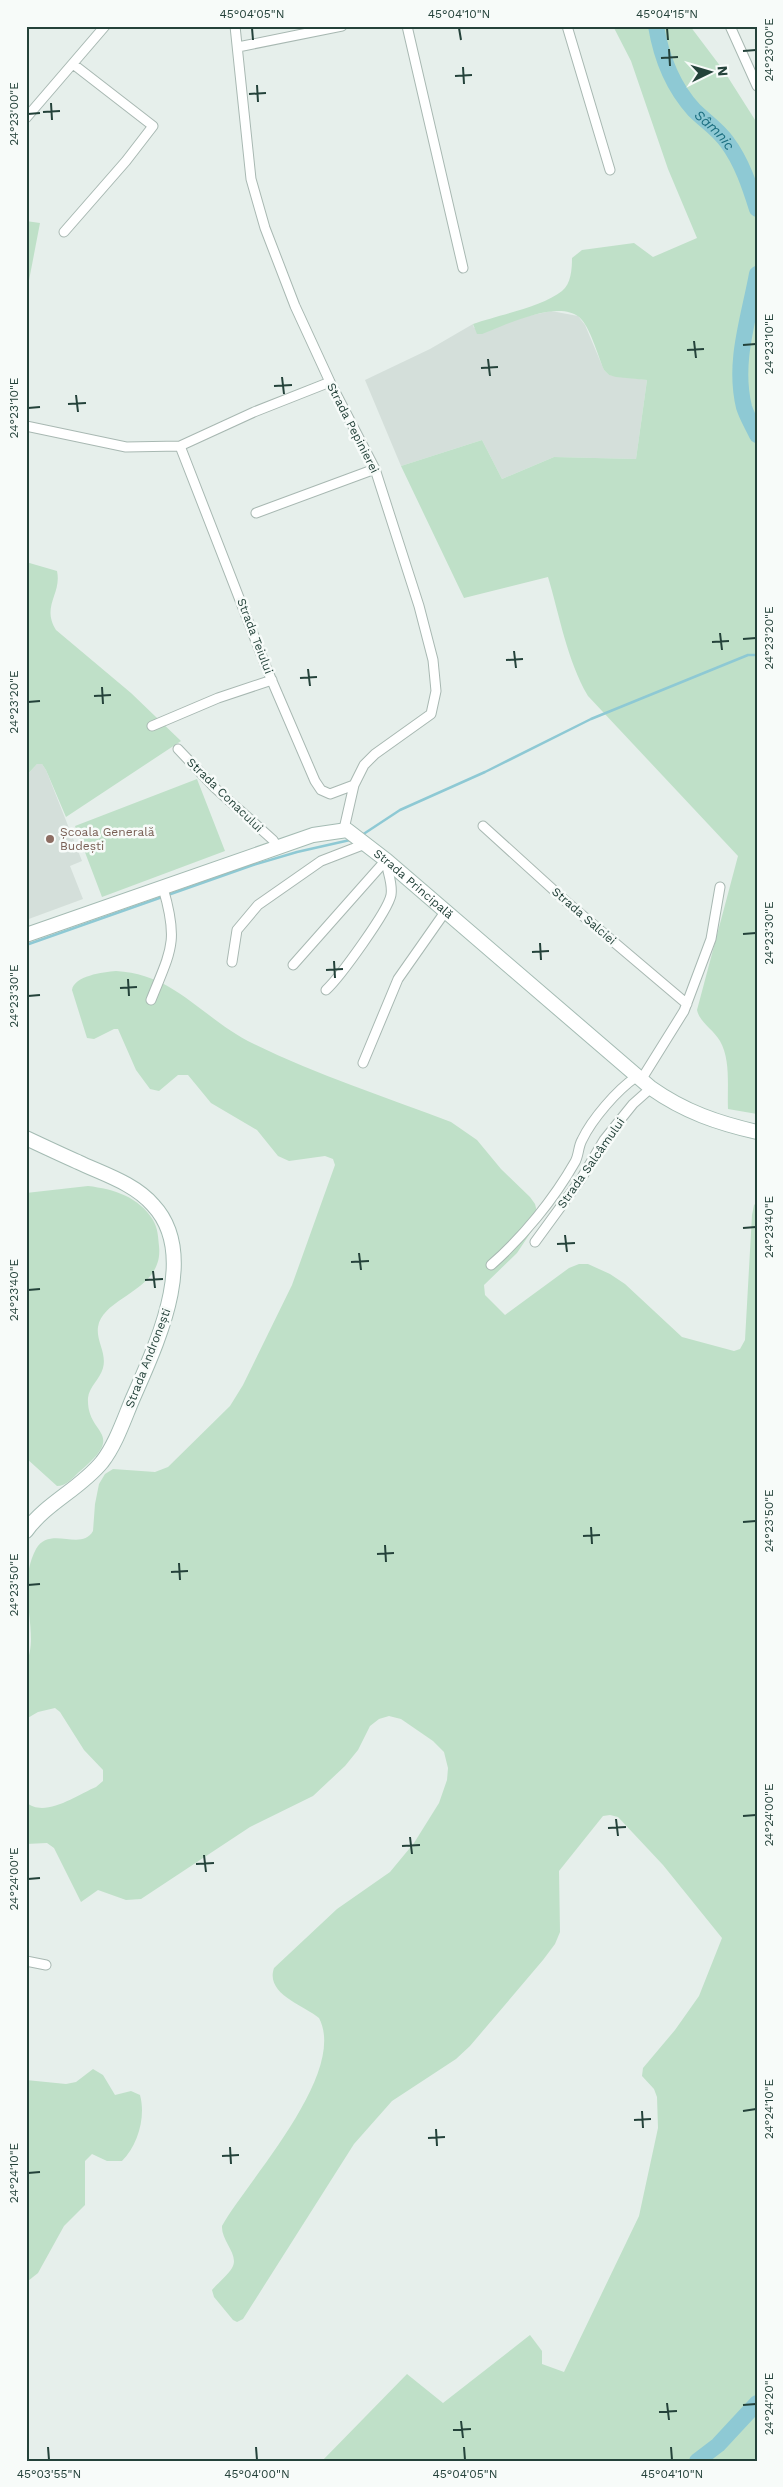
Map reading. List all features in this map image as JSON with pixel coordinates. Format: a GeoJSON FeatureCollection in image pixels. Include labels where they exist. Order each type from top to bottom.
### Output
{"type":"FeatureCollection","features":[{"type":"Feature","properties":{"kind":"main road"},"geometry":{"type":"LineString","coordinates":[[26,935],[165,893],[275,844],[313,835],[347,830]]}},
{"type":"Feature","properties":{"kind":"main road","name":"Strada Principală"},"geometry":{"type":"LineString","coordinates":[[347,830],[386,860],[643,1082],[667,1100],[700,1117],[755,1132]]}},
{"type":"Feature","properties":{"kind":"main road","name":"Strada Andronești"},"geometry":{"type":"LineString","coordinates":[[26,1138],[124,1183],[145,1196],[160,1213],[166,1224],[173,1265],[169,1302],[164,1320],[113,1443],[102,1462],[39,1516],[26,1531]]}},
{"type":"Feature","properties":{"kind":"street"},"geometry":{"type":"LineString","coordinates":[[26,118],[105,26]]}},
{"type":"Feature","properties":{"kind":"street","name":"Strada Pepinierei"},"geometry":{"type":"LineString","coordinates":[[236,26],[251,178],[265,228],[295,306],[330,382],[375,469],[430,644],[436,698],[431,714],[375,754],[364,765],[354,785],[347,830]]}},
{"type":"Feature","properties":{"kind":"street"},"geometry":{"type":"LineString","coordinates":[[238,47],[342,26]]}},
{"type":"Feature","properties":{"kind":"street"},"geometry":{"type":"LineString","coordinates":[[407,26],[463,268]]}},
{"type":"Feature","properties":{"kind":"street"},"geometry":{"type":"LineString","coordinates":[[567,26],[610,170]]}},
{"type":"Feature","properties":{"kind":"street"},"geometry":{"type":"LineString","coordinates":[[730,26],[757,86]]}},
{"type":"Feature","properties":{"kind":"street"},"geometry":{"type":"LineString","coordinates":[[64,232],[126,161],[153,126],[73,64]]}},
{"type":"Feature","properties":{"kind":"street"},"geometry":{"type":"LineString","coordinates":[[26,426],[126,447],[180,446],[224,425],[330,382]]}},
{"type":"Feature","properties":{"kind":"street","name":"Strada Teiului"},"geometry":{"type":"LineString","coordinates":[[180,446],[272,680],[321,790],[330,794],[354,785]]}},
{"type":"Feature","properties":{"kind":"street"},"geometry":{"type":"LineString","coordinates":[[256,513],[375,469]]}},
{"type":"Feature","properties":{"kind":"street"},"geometry":{"type":"LineString","coordinates":[[152,726],[218,698],[272,680]]}},
{"type":"Feature","properties":{"kind":"street","name":"Strada Conacului"},"geometry":{"type":"LineString","coordinates":[[178,749],[215,788],[275,844]]}},
{"type":"Feature","properties":{"kind":"street","name":"Strada Salciei"},"geometry":{"type":"LineString","coordinates":[[483,826],[569,904],[687,1004]]}},
{"type":"Feature","properties":{"kind":"street"},"geometry":{"type":"LineString","coordinates":[[232,962],[236,953],[237,930],[258,906],[321,861],[364,842]]}},
{"type":"Feature","properties":{"kind":"street"},"geometry":{"type":"LineString","coordinates":[[293,966],[386,860]]}},
{"type":"Feature","properties":{"kind":"street"},"geometry":{"type":"LineString","coordinates":[[326,990],[338,978],[387,906],[391,889],[386,860]]}},
{"type":"Feature","properties":{"kind":"street"},"geometry":{"type":"LineString","coordinates":[[492,1265],[510,1249],[533,1222],[575,1163],[581,1142],[592,1124],[628,1083],[643,1082],[687,1004],[711,939],[720,887]]}},
{"type":"Feature","properties":{"kind":"street"},"geometry":{"type":"LineString","coordinates":[[151,1000],[163,974],[172,944],[172,918],[165,893]]}},
{"type":"Feature","properties":{"kind":"street"},"geometry":{"type":"LineString","coordinates":[[363,1063],[398,979],[445,912]]}},
{"type":"Feature","properties":{"kind":"street","name":"Strada Salcâmului"},"geometry":{"type":"LineString","coordinates":[[535,1242],[581,1179],[604,1140],[633,1104],[643,1082]]}},
{"type":"Feature","properties":{"kind":"street"},"geometry":{"type":"LineString","coordinates":[[26,1961],[46,1965]]}},
{"type":"Feature","properties":{"kind":"shaded area"},"geometry":{"type":"Polygon","coordinates":[[[551,311],[578,316],[585,325],[604,370],[609,375],[647,380],[636,459],[554,457],[502,479],[482,440],[401,466],[365,380],[430,349],[473,324],[474,328],[551,311]]]}},
{"type":"Feature","properties":{"kind":"shaded area","name":"Școala Generală Budești"},"geometry":{"type":"Polygon","coordinates":[[[37,764],[42,764],[46,770],[82,861],[70,866],[83,899],[26,920],[26,776],[37,764]]]}},
{"type":"Feature","properties":{"kind":"green space"},"geometry":{"type":"Polygon","coordinates":[[[613,26],[690,26],[724,71],[757,123],[757,1114],[728,1109],[726,1057],[720,1041],[701,1019],[697,1010],[738,856],[588,696],[569,653],[548,577],[464,598],[401,466],[482,440],[502,479],[554,457],[636,459],[647,380],[609,375],[604,370],[587,327],[579,317],[569,312],[544,312],[482,334],[477,334],[473,324],[543,302],[562,291],[569,280],[572,258],[582,250],[634,243],[653,257],[697,238],[668,169],[631,61],[613,26]]]}},
{"type":"Feature","properties":{"kind":"green space"},"geometry":{"type":"Polygon","coordinates":[[[26,221],[40,223],[26,296],[26,221]]]}},
{"type":"Feature","properties":{"kind":"green space"},"geometry":{"type":"Polygon","coordinates":[[[26,562],[57,571],[57,587],[51,607],[52,622],[56,630],[131,693],[181,741],[66,817],[42,764],[37,764],[26,776],[26,562]]]}},
{"type":"Feature","properties":{"kind":"green space"},"geometry":{"type":"Polygon","coordinates":[[[197,779],[225,851],[102,897],[75,826],[197,779]]]}},
{"type":"Feature","properties":{"kind":"green space"},"geometry":{"type":"Polygon","coordinates":[[[116,971],[137,974],[156,980],[188,999],[236,1034],[254,1044],[327,1076],[451,1122],[477,1140],[501,1169],[530,1197],[535,1204],[539,1220],[517,1253],[484,1285],[485,1295],[505,1315],[569,1268],[579,1264],[588,1264],[610,1274],[625,1284],[682,1337],[734,1351],[740,1349],[745,1340],[752,1215],[754,1205],[757,1202],[757,2461],[322,2461],[407,2374],[443,2403],[530,2335],[542,2351],[542,2364],[564,2372],[639,2216],[658,2128],[657,2097],[654,2089],[642,2076],[643,2068],[675,2030],[699,1996],[722,1938],[663,1865],[618,1817],[603,1816],[559,1871],[560,1932],[555,1944],[470,2046],[456,2059],[392,2101],[354,2144],[243,2319],[237,2322],[233,2320],[214,2297],[212,2290],[230,2271],[234,2263],[234,2258],[222,2232],[222,2226],[291,2125],[308,2096],[320,2067],[324,2041],[319,2018],[280,1992],[275,1985],[273,1977],[274,1968],[337,1909],[390,1872],[414,1843],[439,1803],[447,1780],[448,1768],[444,1752],[433,1741],[401,1719],[389,1716],[379,1719],[370,1726],[358,1750],[345,1766],[313,1796],[250,1827],[141,1899],[126,1900],[98,1890],[81,1902],[54,1848],[47,1843],[26,1844],[26,1802],[33,1807],[51,1807],[96,1787],[103,1781],[103,1770],[84,1750],[60,1712],[55,1708],[38,1712],[26,1719],[26,1663],[30,1651],[31,1638],[28,1579],[30,1564],[36,1549],[42,1542],[49,1539],[73,1540],[88,1537],[93,1531],[99,1484],[105,1474],[113,1469],[155,1472],[168,1467],[230,1406],[243,1385],[292,1285],[335,1165],[333,1159],[325,1156],[289,1161],[278,1156],[257,1130],[211,1103],[188,1075],[178,1075],[159,1091],[150,1089],[136,1070],[118,1029],[114,1029],[94,1039],[87,1038],[72,990],[74,985],[83,978],[104,972],[116,971]]]}},
{"type":"Feature","properties":{"kind":"green space"},"geometry":{"type":"Polygon","coordinates":[[[88,1186],[116,1192],[141,1205],[153,1220],[157,1230],[158,1261],[152,1273],[143,1283],[102,1316],[98,1327],[98,1337],[104,1363],[100,1376],[90,1390],[88,1398],[89,1411],[102,1434],[101,1448],[94,1458],[72,1479],[63,1485],[57,1486],[26,1458],[26,1193],[88,1186]]]}},
{"type":"Feature","properties":{"kind":"green space"},"geometry":{"type":"Polygon","coordinates":[[[93,2069],[103,2075],[115,2095],[131,2091],[140,2095],[142,2112],[139,2130],[132,2147],[122,2161],[107,2161],[92,2154],[85,2161],[85,2205],[64,2226],[38,2273],[28,2281],[26,2280],[26,2080],[66,2084],[76,2082],[93,2069]]]}},
{"type":"Feature","properties":{"kind":"waterway","name":"Sâmnic"},"geometry":{"type":"LineString","coordinates":[[656,26],[661,49],[674,81],[694,110],[720,133],[732,150],[745,175],[757,209]]}},
{"type":"Feature","properties":{"kind":"waterway","name":"Sâmnic"},"geometry":{"type":"LineString","coordinates":[[757,274],[743,340],[740,373],[744,407],[757,435]]}},
{"type":"Feature","properties":{"kind":"waterway"},"geometry":{"type":"LineString","coordinates":[[362,835],[400,810],[485,772],[591,719],[748,655],[757,655]]}},
{"type":"Feature","properties":{"kind":"waterway"},"geometry":{"type":"LineString","coordinates":[[26,945],[253,865],[297,852],[350,840]]}},
{"type":"Feature","properties":{"kind":"waterway","name":"Sâmnic"},"geometry":{"type":"LineString","coordinates":[[697,2461],[718,2445],[757,2403]]}},
{"type":"Feature","properties":{"kind":"place","name":"Școala Generală Budești"},"geometry":{"type":"Point","coordinates":[50,839]}}]}
